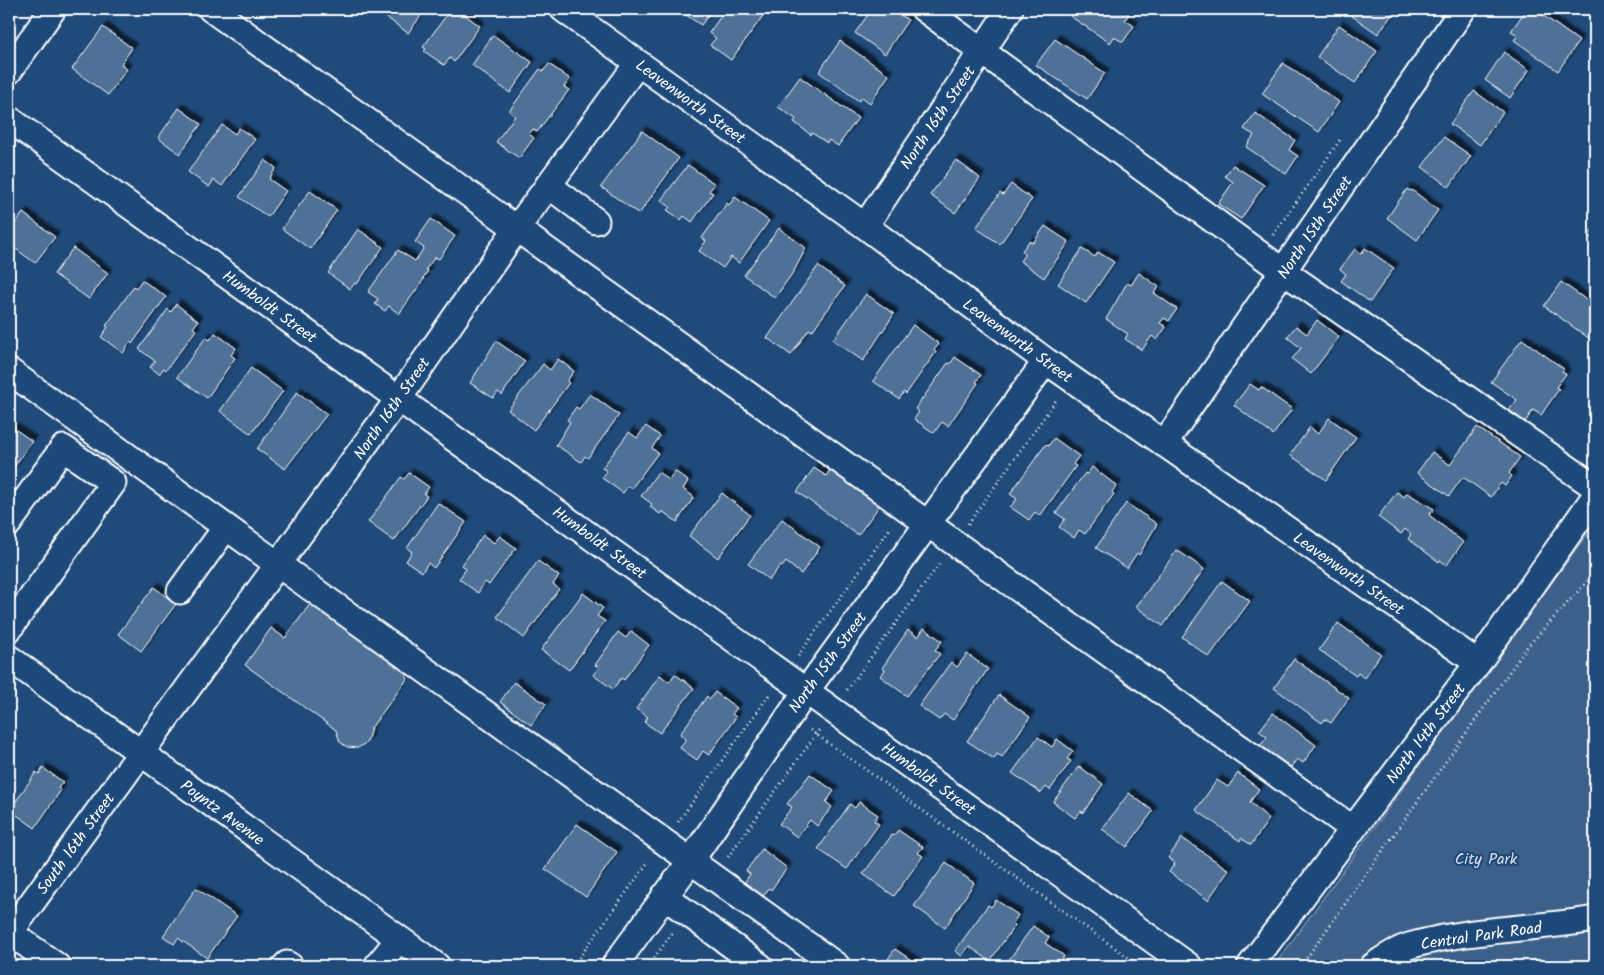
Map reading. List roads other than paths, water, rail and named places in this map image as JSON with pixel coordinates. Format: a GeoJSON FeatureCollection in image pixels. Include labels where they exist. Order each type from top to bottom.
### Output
{"type":"FeatureCollection","features":[{"type":"Feature","properties":{"kind":"street"},"geometry":{"type":"LineString","coordinates":[[9,71],[53,9]]}},
{"type":"Feature","properties":{"kind":"street"},"geometry":{"type":"LineString","coordinates":[[211,9],[1352,829]]}},
{"type":"Feature","properties":{"kind":"street","name":"Leavenworth Street"},"geometry":{"type":"LineString","coordinates":[[563,9],[865,226],[1046,361],[1478,663]]}},
{"type":"Feature","properties":{"kind":"street"},"geometry":{"type":"LineString","coordinates":[[924,9],[1283,271],[1595,487]]}},
{"type":"Feature","properties":{"kind":"street","name":"North 16th Street"},"geometry":{"type":"LineString","coordinates":[[865,226],[1010,9]]}},
{"type":"Feature","properties":{"kind":"street","name":"North 15th Street"},"geometry":{"type":"LineString","coordinates":[[1164,444],[1463,9]]}},
{"type":"Feature","properties":{"kind":"street","name":"North 16th Street"},"geometry":{"type":"LineString","coordinates":[[141,752],[400,398],[517,228],[638,62]]}},
{"type":"Feature","properties":{"kind":"street","name":"Humboldt Street"},"geometry":{"type":"LineString","coordinates":[[9,119],[834,709],[1189,966]]}},
{"type":"Feature","properties":{"kind":"street"},"geometry":{"type":"LineString","coordinates":[[548,185],[596,220]]}},
{"type":"Feature","properties":{"kind":"street","name":"North 15th Street"},"geometry":{"type":"LineString","coordinates":[[614,966],[690,862],[806,690],[1046,361]]}},
{"type":"Feature","properties":{"kind":"street"},"geometry":{"type":"LineString","coordinates":[[9,371],[663,843],[837,966]]}},
{"type":"Feature","properties":{"kind":"street"},"geometry":{"type":"LineString","coordinates":[[9,523],[63,448],[113,483],[9,629]]}},
{"type":"Feature","properties":{"kind":"street","name":"North 14th Street"},"geometry":{"type":"LineString","coordinates":[[1250,966],[1478,663],[1595,496]]}},
{"type":"Feature","properties":{"kind":"street"},"geometry":{"type":"LineString","coordinates":[[180,591],[226,528]]}},
{"type":"Feature","properties":{"kind":"street","name":"Poyntz Avenue"},"geometry":{"type":"LineString","coordinates":[[9,658],[436,966]]}},
{"type":"Feature","properties":{"kind":"street","name":"South 16th Street"},"geometry":{"type":"LineString","coordinates":[[9,933],[141,752]]}},
{"type":"Feature","properties":{"kind":"street"},"geometry":{"type":"LineString","coordinates":[[664,896],[760,966]]}},
{"type":"Feature","properties":{"kind":"street","name":"Central Park Road"},"geometry":{"type":"LineString","coordinates":[[1373,966],[1388,955],[1409,946],[1482,933],[1595,919]]}},
{"type":"Feature","properties":{"kind":"street"},"geometry":{"type":"LineString","coordinates":[[9,933],[56,966]]}},
{"type":"Feature","properties":{"kind":"street"},"geometry":{"type":"LineString","coordinates":[[377,966],[399,939]]}},
{"type":"Feature","properties":{"kind":"street"},"geometry":{"type":"LineString","coordinates":[[285,966],[287,964],[290,966]]}},
{"type":"Feature","properties":{"kind":"park label","name":"City Park"},"geometry":{"type":"Point","coordinates":[1486,858]}}]}
